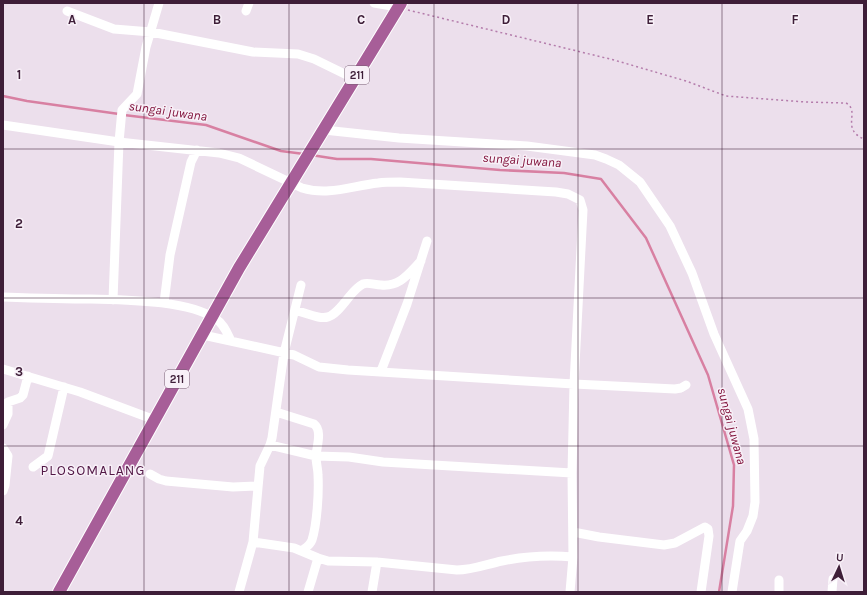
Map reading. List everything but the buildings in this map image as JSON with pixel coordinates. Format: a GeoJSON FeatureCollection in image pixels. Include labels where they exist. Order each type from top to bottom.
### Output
{"type":"FeatureCollection","features":[{"type":"Feature","properties":{"kind":"main road","name":"211"},"geometry":{"type":"LineString","coordinates":[[59,592],[239,268],[399,5]]}},
{"type":"Feature","properties":{"kind":"street"},"geometry":{"type":"LineString","coordinates":[[113,300],[122,110],[137,94],[146,47],[152,32],[159,3]]}},
{"type":"Feature","properties":{"kind":"street"},"geometry":{"type":"LineString","coordinates":[[374,3],[399,5]]}},
{"type":"Feature","properties":{"kind":"street"},"geometry":{"type":"LineString","coordinates":[[67,11],[114,29],[152,32],[253,52],[298,54],[314,59],[355,79]]}},
{"type":"Feature","properties":{"kind":"street"},"geometry":{"type":"LineString","coordinates":[[3,125],[120,142],[219,153],[239,158],[302,188],[317,191],[344,190],[379,182],[400,182],[556,192],[568,194],[580,200],[582,210],[581,265],[574,384],[572,473],[573,557],[570,592]]}},
{"type":"Feature","properties":{"kind":"street"},"geometry":{"type":"LineString","coordinates":[[324,130],[399,138],[527,146],[595,155],[606,158],[619,165],[640,182],[670,226],[692,273],[714,334],[748,409],[754,439],[755,502],[753,516],[747,531],[740,541],[732,592]]}},
{"type":"Feature","properties":{"kind":"street"},"geometry":{"type":"LineString","coordinates":[[164,303],[170,255],[189,169],[197,150]]}},
{"type":"Feature","properties":{"kind":"street"},"geometry":{"type":"LineString","coordinates":[[381,372],[407,304],[427,241]]}},
{"type":"Feature","properties":{"kind":"street"},"geometry":{"type":"LineString","coordinates":[[295,310],[319,318],[331,317],[351,294],[362,285],[395,284],[421,260]]}},
{"type":"Feature","properties":{"kind":"street"},"geometry":{"type":"LineString","coordinates":[[239,592],[253,542],[260,466],[270,446],[284,353],[301,285]]}},
{"type":"Feature","properties":{"kind":"street"},"geometry":{"type":"LineString","coordinates":[[3,297],[164,303],[191,309],[212,316],[223,326],[231,341]]}},
{"type":"Feature","properties":{"kind":"street"},"geometry":{"type":"LineString","coordinates":[[203,335],[284,353],[302,358],[315,366],[320,367],[574,384],[675,389],[686,385]]}},
{"type":"Feature","properties":{"kind":"street"},"geometry":{"type":"LineString","coordinates":[[3,369],[64,387],[155,420]]}},
{"type":"Feature","properties":{"kind":"street"},"geometry":{"type":"LineString","coordinates":[[3,425],[6,419],[8,402],[20,398],[23,395],[28,376]]}},
{"type":"Feature","properties":{"kind":"street"},"geometry":{"type":"LineString","coordinates":[[33,467],[48,456],[64,387]]}},
{"type":"Feature","properties":{"kind":"street"},"geometry":{"type":"LineString","coordinates":[[276,412],[317,426],[319,435],[316,456],[319,477],[316,520],[309,546],[301,551]]}},
{"type":"Feature","properties":{"kind":"street"},"geometry":{"type":"LineString","coordinates":[[270,446],[316,456],[349,457],[383,462],[572,473]]}},
{"type":"Feature","properties":{"kind":"street"},"geometry":{"type":"LineString","coordinates":[[3,448],[8,456],[3,490]]}},
{"type":"Feature","properties":{"kind":"street"},"geometry":{"type":"LineString","coordinates":[[150,474],[166,481],[233,487],[258,486]]}},
{"type":"Feature","properties":{"kind":"street"},"geometry":{"type":"LineString","coordinates":[[573,532],[664,545],[675,543],[705,528],[708,529],[709,536],[700,592]]}},
{"type":"Feature","properties":{"kind":"street"},"geometry":{"type":"LineString","coordinates":[[253,542],[294,548],[328,561],[377,562],[463,570],[503,561],[526,558],[551,556],[573,557]]}},
{"type":"Feature","properties":{"kind":"street"},"geometry":{"type":"LineString","coordinates":[[308,592],[318,558]]}},
{"type":"Feature","properties":{"kind":"street"},"geometry":{"type":"LineString","coordinates":[[372,592],[377,562]]}},
{"type":"Feature","properties":{"kind":"street"},"geometry":{"type":"LineString","coordinates":[[832,592],[833,579]]}},
{"type":"Feature","properties":{"kind":"street"},"geometry":{"type":"LineString","coordinates":[[779,580],[779,592]]}},
{"type":"Feature","properties":{"kind":"path"},"geometry":{"type":"LineString","coordinates":[[399,5],[614,60],[686,81],[726,96],[797,102],[846,103],[850,105],[852,109],[852,130],[855,134],[864,139]]}},
{"type":"Feature","properties":{"kind":"waterway","name":"sungai juwana"},"geometry":{"type":"LineString","coordinates":[[3,96],[27,101],[119,114]]}},
{"type":"Feature","properties":{"kind":"waterway","name":"sungai juwana"},"geometry":{"type":"LineString","coordinates":[[124,115],[206,125],[281,151],[304,154]]}},
{"type":"Feature","properties":{"kind":"waterway","name":"sungai juwana"},"geometry":{"type":"LineString","coordinates":[[311,155],[337,159],[371,159],[500,170],[564,173],[601,179],[646,238],[708,375],[734,465],[733,506],[719,592]]}},
{"type":"Feature","properties":{"kind":"district","name":"PLOSOMALANG"},"geometry":{"type":"Point","coordinates":[93,470]}}]}
